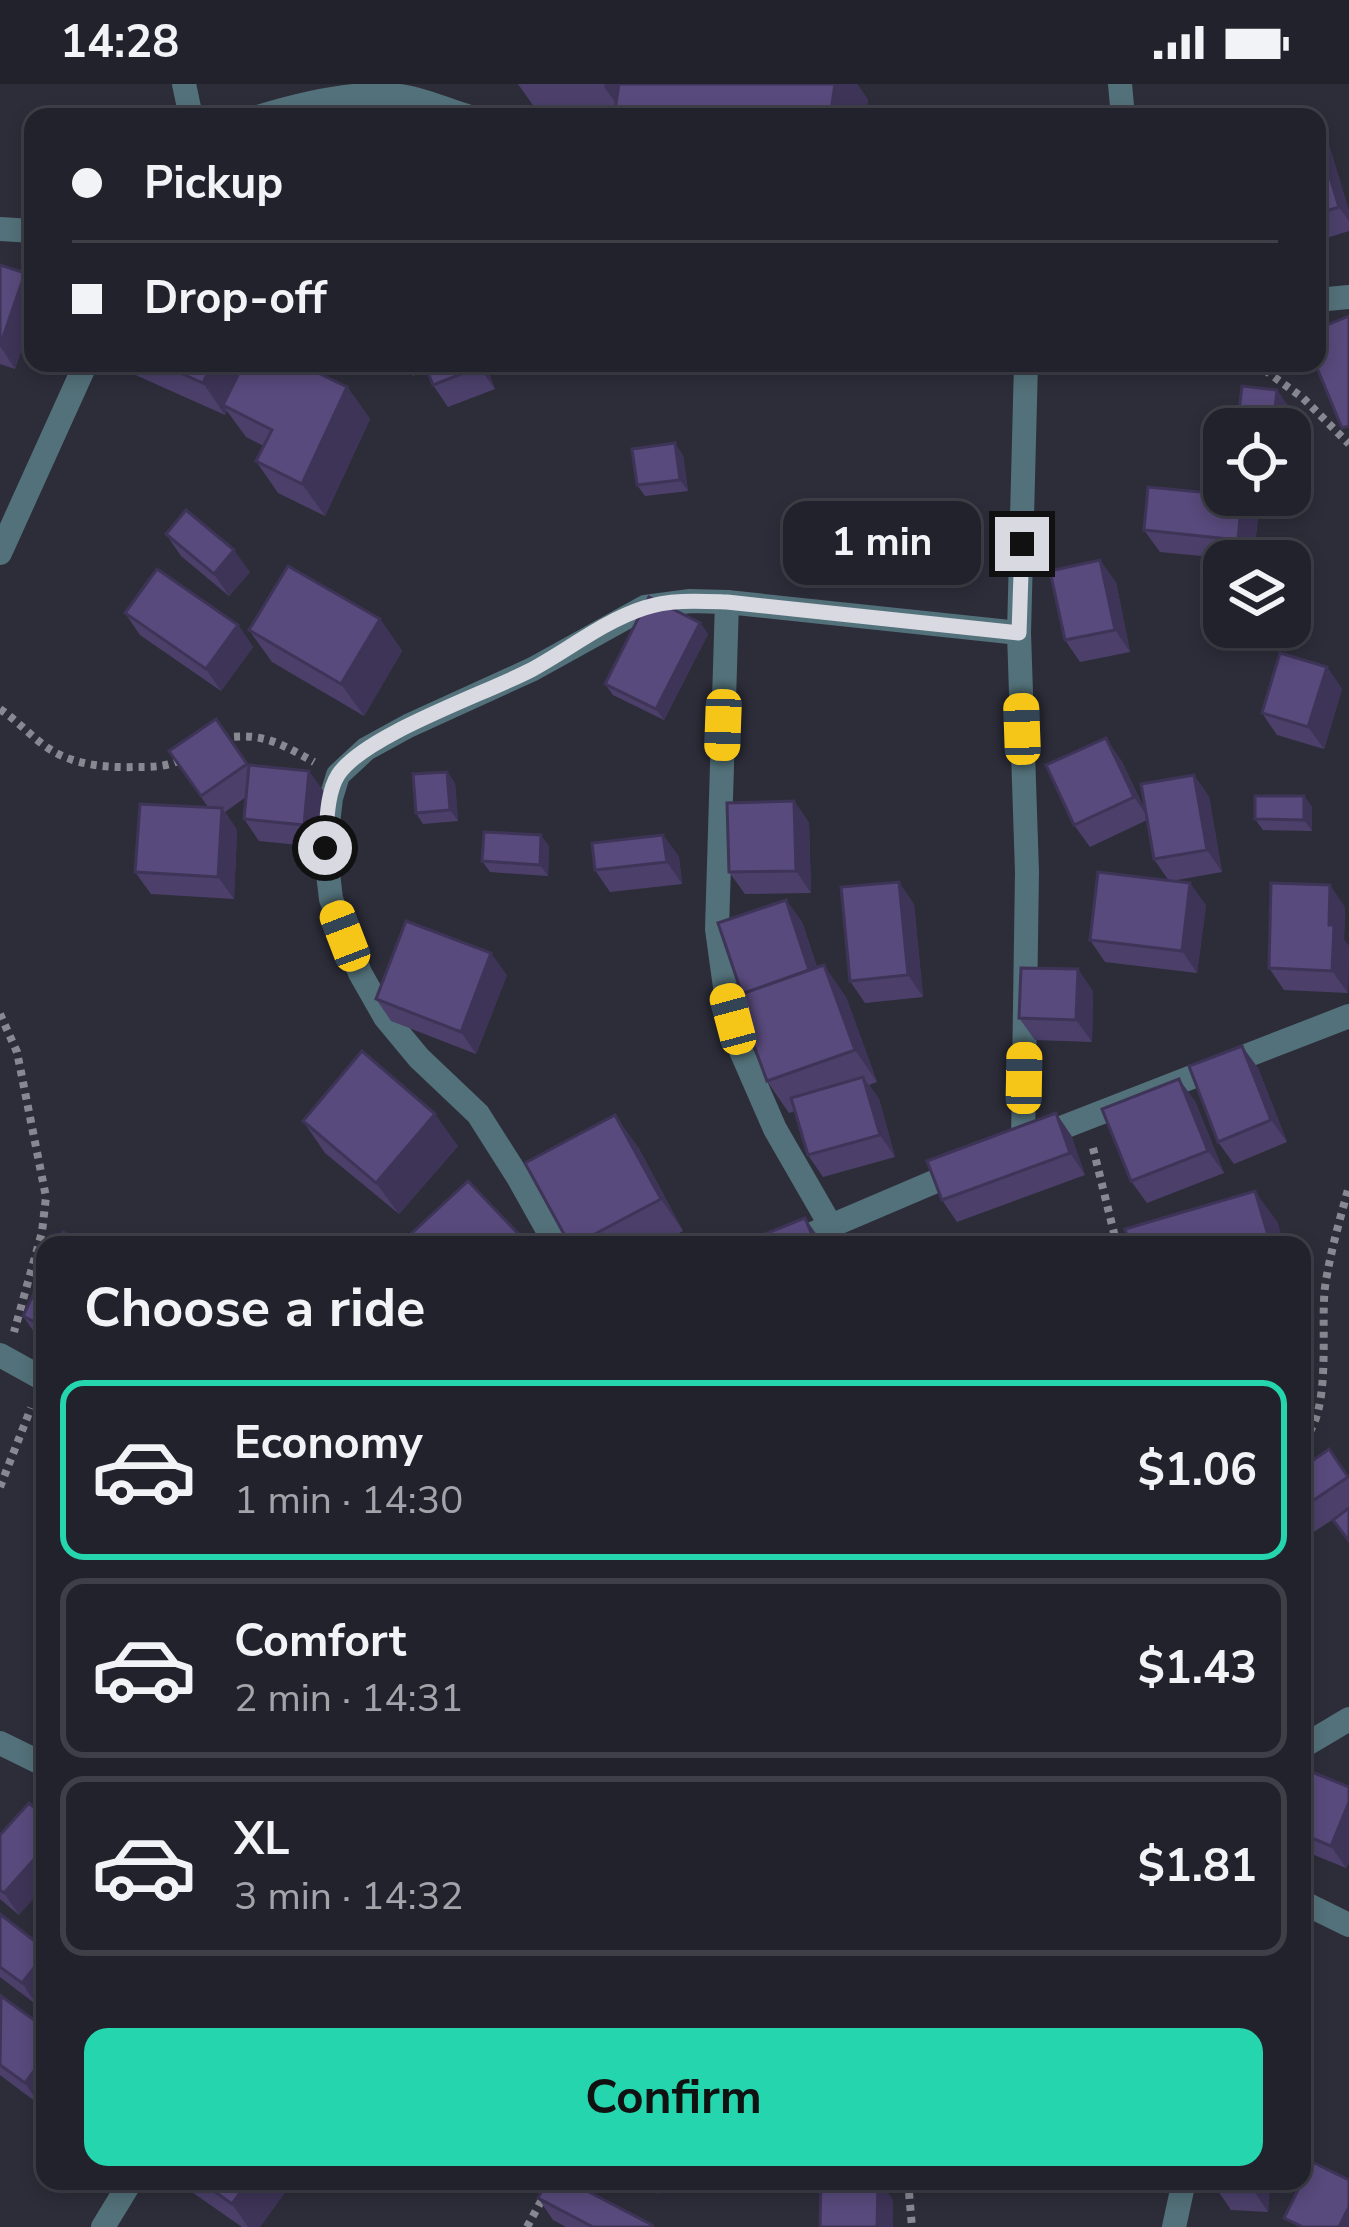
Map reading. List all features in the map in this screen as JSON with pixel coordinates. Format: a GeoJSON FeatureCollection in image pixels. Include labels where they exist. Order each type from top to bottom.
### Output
{"type":"FeatureCollection","features":[{"type":"Feature","properties":{"kind":"street"},"geometry":{"type":"LineString","coordinates":[[295,108],[380,96],[403,107]]}},
{"type":"Feature","properties":{"kind":"street"},"geometry":{"type":"LineString","coordinates":[[0,553],[82,372]]}},
{"type":"Feature","properties":{"kind":"street"},"geometry":{"type":"LineString","coordinates":[[1002,1152],[1027,872],[1019,633],[1027,372]]}},
{"type":"Feature","properties":{"kind":"street"},"geometry":{"type":"LineString","coordinates":[[551,1236],[478,1114],[418,1058],[385,1017],[359,973],[331,899],[325,848],[338,776],[366,749],[532,669],[645,607],[727,602],[1019,633]]}},
{"type":"Feature","properties":{"kind":"street"},"geometry":{"type":"LineString","coordinates":[[727,602],[717,929],[725,987],[741,1051],[775,1129],[832,1228]]}},
{"type":"Feature","properties":{"kind":"street"},"geometry":{"type":"LineString","coordinates":[[810,1236],[1085,1117],[1349,1016]]}},
{"type":"Feature","properties":{"kind":"street"},"geometry":{"type":"LineString","coordinates":[[3,1358],[36,1375]]}},
{"type":"Feature","properties":{"kind":"street"},"geometry":{"type":"LineString","coordinates":[[1311,1742],[1349,1719]]}},
{"type":"Feature","properties":{"kind":"street"},"geometry":{"type":"LineString","coordinates":[[0,1743],[36,1761]]}},
{"type":"Feature","properties":{"kind":"street"},"geometry":{"type":"LineString","coordinates":[[1311,1906],[1349,1925]]}},
{"type":"Feature","properties":{"kind":"street"},"geometry":{"type":"LineString","coordinates":[[103,2227],[126,2190]]}},
{"type":"Feature","properties":{"kind":"street"},"geometry":{"type":"LineString","coordinates":[[1174,2227],[1182,2190]]}},
{"type":"Feature","properties":{"kind":"path"},"geometry":{"type":"LineString","coordinates":[[1267,372],[1303,398],[1349,444]]}},
{"type":"Feature","properties":{"kind":"path"},"geometry":{"type":"LineString","coordinates":[[0,709],[46,747],[79,762],[146,767],[176,763],[190,752]]}},
{"type":"Feature","properties":{"kind":"path"},"geometry":{"type":"LineString","coordinates":[[206,740],[242,735],[274,739],[338,776]]}},
{"type":"Feature","properties":{"kind":"path"},"geometry":{"type":"LineString","coordinates":[[0,1013],[17,1052],[46,1197],[40,1236]]}},
{"type":"Feature","properties":{"kind":"path"},"geometry":{"type":"LineString","coordinates":[[1085,1117],[1115,1236]]}},
{"type":"Feature","properties":{"kind":"path"},"geometry":{"type":"LineString","coordinates":[[1311,1431],[1319,1411],[1325,1287],[1349,1186]]}},
{"type":"Feature","properties":{"kind":"path"},"geometry":{"type":"LineString","coordinates":[[3,1358],[36,1249]]}},
{"type":"Feature","properties":{"kind":"path"},"geometry":{"type":"LineString","coordinates":[[0,1487],[36,1399]]}},
{"type":"Feature","properties":{"kind":"path"},"geometry":{"type":"LineString","coordinates":[[527,2227],[547,2190]]}},
{"type":"Feature","properties":{"kind":"path"},"geometry":{"type":"LineString","coordinates":[[909,2190],[913,2227]]}},
{"type":"Feature","properties":{"kind":"building"},"geometry":{"type":"Polygon","coordinates":[[[619,84],[835,84],[831,108],[615,108],[619,84]]]}},
{"type":"Feature","properties":{"kind":"building"},"geometry":{"type":"Polygon","coordinates":[[[1326,164],[1339,207],[1326,211],[1326,164]]]}},
{"type":"Feature","properties":{"kind":"building"},"geometry":{"type":"Polygon","coordinates":[[[0,265],[24,276],[0,346],[0,265]]]}},
{"type":"Feature","properties":{"kind":"building"},"geometry":{"type":"Polygon","coordinates":[[[1349,316],[1349,426],[1342,428],[1319,372],[1326,372],[1326,325],[1349,316]]]}},
{"type":"Feature","properties":{"kind":"building"},"geometry":{"type":"Polygon","coordinates":[[[178,372],[208,372],[203,383],[178,372]]]}},
{"type":"Feature","properties":{"kind":"building"},"geometry":{"type":"Polygon","coordinates":[[[240,372],[316,372],[347,387],[302,484],[256,461],[272,430],[223,405],[240,372]]]}},
{"type":"Feature","properties":{"kind":"building"},"geometry":{"type":"Polygon","coordinates":[[[428,372],[466,372],[433,385],[428,372]]]}},
{"type":"Feature","properties":{"kind":"building"},"geometry":{"type":"Polygon","coordinates":[[[1242,386],[1277,390],[1275,408],[1239,408],[1242,386]]]}},
{"type":"Feature","properties":{"kind":"building"},"geometry":{"type":"Polygon","coordinates":[[[675,443],[680,480],[637,485],[632,449],[675,443]]]}},
{"type":"Feature","properties":{"kind":"building"},"geometry":{"type":"Polygon","coordinates":[[[1148,487],[1203,492],[1203,516],[1240,516],[1238,540],[1144,530],[1148,487]]]}},
{"type":"Feature","properties":{"kind":"building"},"geometry":{"type":"Polygon","coordinates":[[[186,510],[234,550],[214,574],[166,534],[186,510]]]}},
{"type":"Feature","properties":{"kind":"building"},"geometry":{"type":"Polygon","coordinates":[[[1100,560],[1115,630],[1065,640],[1050,571],[1100,560]]]}},
{"type":"Feature","properties":{"kind":"building"},"geometry":{"type":"Polygon","coordinates":[[[288,566],[380,619],[341,684],[249,630],[288,566]]]}},
{"type":"Feature","properties":{"kind":"building"},"geometry":{"type":"Polygon","coordinates":[[[157,569],[238,625],[206,669],[125,613],[157,569]]]}},
{"type":"Feature","properties":{"kind":"building"},"geometry":{"type":"Polygon","coordinates":[[[649,597],[700,623],[656,709],[605,684],[649,597]]]}},
{"type":"Feature","properties":{"kind":"building"},"geometry":{"type":"Polygon","coordinates":[[[1280,653],[1327,667],[1308,727],[1262,713],[1280,653]]]}},
{"type":"Feature","properties":{"kind":"building"},"geometry":{"type":"Polygon","coordinates":[[[216,719],[247,764],[201,796],[169,751],[216,719]]]}},
{"type":"Feature","properties":{"kind":"building"},"geometry":{"type":"Polygon","coordinates":[[[1106,738],[1134,797],[1074,825],[1046,765],[1106,738]]]}},
{"type":"Feature","properties":{"kind":"building"},"geometry":{"type":"Polygon","coordinates":[[[249,765],[309,771],[304,825],[244,819],[249,765]]]}},
{"type":"Feature","properties":{"kind":"building"},"geometry":{"type":"Polygon","coordinates":[[[447,772],[450,810],[416,813],[413,774],[447,772]]]}},
{"type":"Feature","properties":{"kind":"building"},"geometry":{"type":"Polygon","coordinates":[[[1194,775],[1207,850],[1154,859],[1141,784],[1194,775]]]}},
{"type":"Feature","properties":{"kind":"building"},"geometry":{"type":"Polygon","coordinates":[[[1255,796],[1304,796],[1304,820],[1255,819],[1255,796]]]}},
{"type":"Feature","properties":{"kind":"building"},"geometry":{"type":"Polygon","coordinates":[[[794,801],[796,871],[729,872],[727,803],[794,801]]]}},
{"type":"Feature","properties":{"kind":"building"},"geometry":{"type":"Polygon","coordinates":[[[140,804],[222,808],[218,877],[135,872],[140,804]]]}},
{"type":"Feature","properties":{"kind":"building"},"geometry":{"type":"Polygon","coordinates":[[[484,832],[541,835],[540,865],[482,861],[484,832]]]}},
{"type":"Feature","properties":{"kind":"building"},"geometry":{"type":"Polygon","coordinates":[[[663,835],[667,862],[595,870],[592,843],[663,835]]]}},
{"type":"Feature","properties":{"kind":"building"},"geometry":{"type":"Polygon","coordinates":[[[1098,872],[1190,883],[1182,951],[1090,940],[1098,872]]]}},
{"type":"Feature","properties":{"kind":"building"},"geometry":{"type":"Polygon","coordinates":[[[899,882],[908,975],[850,981],[841,887],[899,882]]]}},
{"type":"Feature","properties":{"kind":"building"},"geometry":{"type":"Polygon","coordinates":[[[1271,883],[1330,885],[1332,971],[1269,968],[1271,883]]]}},
{"type":"Feature","properties":{"kind":"building"},"geometry":{"type":"Polygon","coordinates":[[[786,900],[809,970],[742,994],[718,923],[786,900]]]}},
{"type":"Feature","properties":{"kind":"building"},"geometry":{"type":"Polygon","coordinates":[[[406,921],[491,953],[461,1032],[376,999],[406,921]]]}},
{"type":"Feature","properties":{"kind":"building"},"geometry":{"type":"Polygon","coordinates":[[[824,965],[855,1050],[767,1081],[736,996],[824,965]]]}},
{"type":"Feature","properties":{"kind":"building"},"geometry":{"type":"Polygon","coordinates":[[[1021,968],[1078,969],[1076,1020],[1019,1018],[1021,968]]]}},
{"type":"Feature","properties":{"kind":"building"},"geometry":{"type":"Polygon","coordinates":[[[1242,1046],[1271,1120],[1218,1142],[1189,1066],[1242,1046]]]}},
{"type":"Feature","properties":{"kind":"building"},"geometry":{"type":"Polygon","coordinates":[[[362,1051],[435,1114],[376,1183],[303,1121],[362,1051]]]}},
{"type":"Feature","properties":{"kind":"building"},"geometry":{"type":"Polygon","coordinates":[[[863,1077],[880,1135],[808,1155],[791,1098],[863,1077]]]}},
{"type":"Feature","properties":{"kind":"building"},"geometry":{"type":"Polygon","coordinates":[[[1179,1079],[1208,1151],[1131,1181],[1102,1109],[1179,1079]]]}},
{"type":"Feature","properties":{"kind":"building"},"geometry":{"type":"Polygon","coordinates":[[[1056,1113],[1070,1153],[942,1200],[927,1161],[1056,1113]]]}},
{"type":"Feature","properties":{"kind":"building"},"geometry":{"type":"Polygon","coordinates":[[[615,1115],[661,1199],[591,1236],[565,1236],[525,1163],[615,1115]]]}},
{"type":"Feature","properties":{"kind":"building"},"geometry":{"type":"Polygon","coordinates":[[[468,1181],[520,1236],[415,1236],[412,1233],[468,1181]]]}},
{"type":"Feature","properties":{"kind":"building"},"geometry":{"type":"Polygon","coordinates":[[[1255,1191],[1268,1236],[1127,1236],[1125,1229],[1255,1191]]]}},
{"type":"Feature","properties":{"kind":"building"},"geometry":{"type":"Polygon","coordinates":[[[805,1218],[812,1236],[760,1236],[805,1218]]]}},
{"type":"Feature","properties":{"kind":"building"},"geometry":{"type":"Polygon","coordinates":[[[36,1289],[36,1322],[23,1316],[36,1289]]]}},
{"type":"Feature","properties":{"kind":"building"},"geometry":{"type":"Polygon","coordinates":[[[1329,1449],[1348,1477],[1311,1502],[1311,1462],[1329,1449]]]}},
{"type":"Feature","properties":{"kind":"building"},"geometry":{"type":"Polygon","coordinates":[[[1349,1508],[1349,1541],[1333,1520],[1349,1508]]]}},
{"type":"Feature","properties":{"kind":"building"},"geometry":{"type":"Polygon","coordinates":[[[1311,1772],[1349,1787],[1349,1802],[1331,1846],[1311,1838],[1311,1772]]]}},
{"type":"Feature","properties":{"kind":"building"},"geometry":{"type":"Polygon","coordinates":[[[29,1803],[36,1809],[36,1857],[4,1893],[0,1890],[0,1835],[29,1803]]]}},
{"type":"Feature","properties":{"kind":"building"},"geometry":{"type":"Polygon","coordinates":[[[0,1914],[36,1942],[36,1965],[22,1983],[0,1967],[0,1914]]]}},
{"type":"Feature","properties":{"kind":"building"},"geometry":{"type":"Polygon","coordinates":[[[1,1996],[36,2021],[36,2068],[25,2083],[0,2065],[1,1996]]]}},
{"type":"Feature","properties":{"kind":"building"},"geometry":{"type":"Polygon","coordinates":[[[1311,2164],[1349,2180],[1349,2207],[1339,2227],[1303,2227],[1284,2218],[1298,2190],[1311,2190],[1311,2164]]]}},
{"type":"Feature","properties":{"kind":"building"},"geometry":{"type":"Polygon","coordinates":[[[213,2190],[242,2190],[232,2204],[213,2190]]]}},
{"type":"Feature","properties":{"kind":"building"},"geometry":{"type":"Polygon","coordinates":[[[542,2190],[585,2190],[652,2225],[593,2227],[538,2198],[542,2190]]]}},
{"type":"Feature","properties":{"kind":"building"},"geometry":{"type":"Polygon","coordinates":[[[821,2190],[878,2190],[877,2227],[820,2227],[821,2190]]]}},
{"type":"Feature","properties":{"kind":"route"},"geometry":{"type":"LineString","coordinates":[[325,848],[338,776],[366,749],[532,669],[645,607],[727,602],[1019,633],[1022,544]]}}]}
